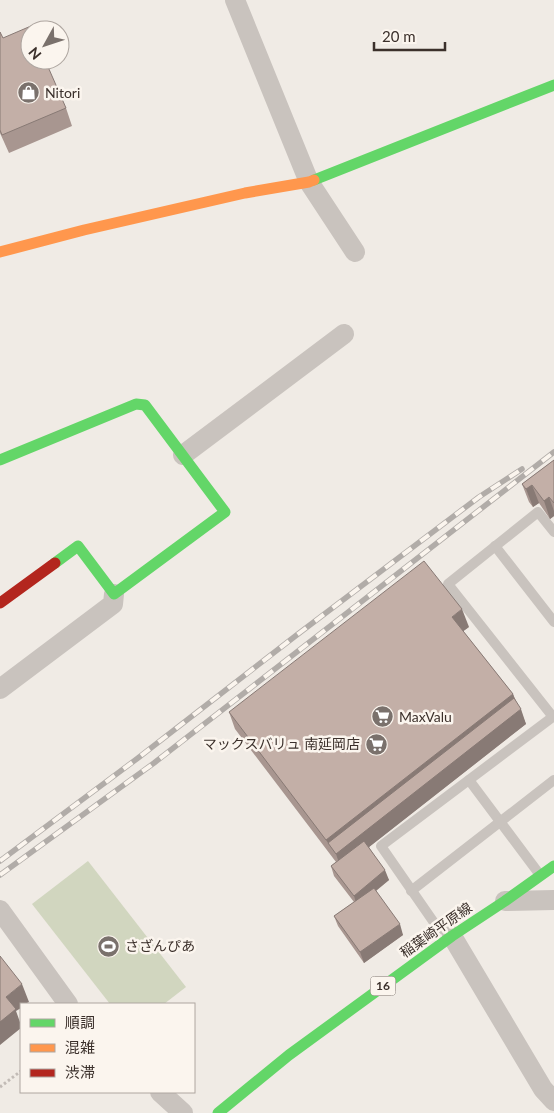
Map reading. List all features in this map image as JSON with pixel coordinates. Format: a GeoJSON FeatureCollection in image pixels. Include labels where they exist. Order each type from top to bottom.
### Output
{"type":"FeatureCollection","features":[{"type":"Feature","properties":{"kind":"street"},"geometry":{"type":"LineString","coordinates":[[235,0],[309,182],[355,252]]}},
{"type":"Feature","properties":{"kind":"street"},"geometry":{"type":"LineString","coordinates":[[0,252],[84,230],[245,193],[309,182],[554,85]]}},
{"type":"Feature","properties":{"kind":"street"},"geometry":{"type":"LineString","coordinates":[[183,455],[344,334]]}},
{"type":"Feature","properties":{"kind":"street"},"geometry":{"type":"LineString","coordinates":[[0,460],[136,404],[145,405],[225,512],[114,594]]}},
{"type":"Feature","properties":{"kind":"street"},"geometry":{"type":"LineString","coordinates":[[0,603],[78,546],[114,594],[113,604],[0,689]]}},
{"type":"Feature","properties":{"kind":"street","name":"稲葉崎平原線"},"geometry":{"type":"LineString","coordinates":[[218,1113],[289,1055],[452,936],[554,866]]}},
{"type":"Feature","properties":{"kind":"street"},"geometry":{"type":"LineString","coordinates":[[505,901],[554,900]]}},
{"type":"Feature","properties":{"kind":"street"},"geometry":{"type":"LineString","coordinates":[[0,910],[67,1003]]}},
{"type":"Feature","properties":{"kind":"street"},"geometry":{"type":"LineString","coordinates":[[452,936],[543,1089],[554,1102]]}},
{"type":"Feature","properties":{"kind":"street"},"geometry":{"type":"LineString","coordinates":[[161,1093],[182,1113]]}},
{"type":"Feature","properties":{"kind":"lane"},"geometry":{"type":"LineString","coordinates":[[452,936],[435,924],[380,846],[553,716],[448,584],[538,512],[554,532]]}},
{"type":"Feature","properties":{"kind":"lane"},"geometry":{"type":"LineString","coordinates":[[495,546],[554,622]]}},
{"type":"Feature","properties":{"kind":"lane"},"geometry":{"type":"LineString","coordinates":[[469,780],[541,876]]}},
{"type":"Feature","properties":{"kind":"lane"},"geometry":{"type":"LineString","coordinates":[[411,891],[554,780]]}},
{"type":"Feature","properties":{"kind":"path"},"geometry":{"type":"LineString","coordinates":[[0,1087],[20,1072]]}},
{"type":"Feature","properties":{"kind":"green space","name":"さざんぴあ"},"geometry":{"type":"Polygon","coordinates":[[[88,861],[186,987],[165,1003],[109,1003],[32,904],[88,861]]]}},
{"type":"Feature","properties":{"kind":"building","name":"Nitori"},"geometry":{"type":"Polygon","coordinates":[[[20,31],[20,70],[49,70],[66,108],[2,135],[0,130],[0,32],[3,38],[20,31]]]}},
{"type":"Feature","properties":{"kind":"building"},"geometry":{"type":"Polygon","coordinates":[[[554,460],[554,503],[549,497],[544,501],[532,485],[526,489],[522,484],[554,460]]]}},
{"type":"Feature","properties":{"kind":"building","name":"MaxValu"},"geometry":{"type":"Polygon","coordinates":[[[424,561],[462,609],[452,617],[513,694],[326,840],[229,712],[424,561]]]}},
{"type":"Feature","properties":{"kind":"building"},"geometry":{"type":"Polygon","coordinates":[[[514,698],[521,709],[336,854],[328,843],[514,698]]]}},
{"type":"Feature","properties":{"kind":"building"},"geometry":{"type":"Polygon","coordinates":[[[364,841],[385,870],[354,896],[331,866],[364,841]]]}},
{"type":"Feature","properties":{"kind":"building"},"geometry":{"type":"Polygon","coordinates":[[[374,888],[400,924],[360,952],[334,916],[374,888]]]}},
{"type":"Feature","properties":{"kind":"building"},"geometry":{"type":"Polygon","coordinates":[[[0,956],[22,984],[6,997],[16,1009],[0,1022],[0,956]]]}},
{"type":"Feature","properties":{"kind":"railway"},"geometry":{"type":"LineString","coordinates":[[0,875],[154,763],[554,452]]}},
{"type":"Feature","properties":{"kind":"railway"},"geometry":{"type":"LineString","coordinates":[[0,861],[479,497],[522,469]]}},
{"type":"Feature","properties":{"kind":"traffic: fast"},"geometry":{"type":"LineString","coordinates":[[314,180],[554,85]]}},
{"type":"Feature","properties":{"kind":"traffic: fast"},"geometry":{"type":"LineString","coordinates":[[0,460],[136,404],[145,405],[225,512],[114,594],[78,546],[55,563]]}},
{"type":"Feature","properties":{"kind":"traffic: fast"},"geometry":{"type":"LineString","coordinates":[[218,1113],[289,1055],[452,936],[554,866]]}},
{"type":"Feature","properties":{"kind":"traffic: slow"},"geometry":{"type":"LineString","coordinates":[[0,252],[84,230],[245,193],[314,180]]}},
{"type":"Feature","properties":{"kind":"traffic: jam"},"geometry":{"type":"LineString","coordinates":[[0,603],[55,563]]}},
{"type":"Feature","properties":{"kind":"place","name":"Nitori"},"geometry":{"type":"Point","coordinates":[29,93]}},
{"type":"Feature","properties":{"kind":"place","name":"MaxValu"},"geometry":{"type":"Point","coordinates":[383,717]}},
{"type":"Feature","properties":{"kind":"place","name":"マックスバリュ 南延岡店"},"geometry":{"type":"Point","coordinates":[376,744]}},
{"type":"Feature","properties":{"kind":"place","name":"さざんぴあ"},"geometry":{"type":"Point","coordinates":[109,946]}}]}
